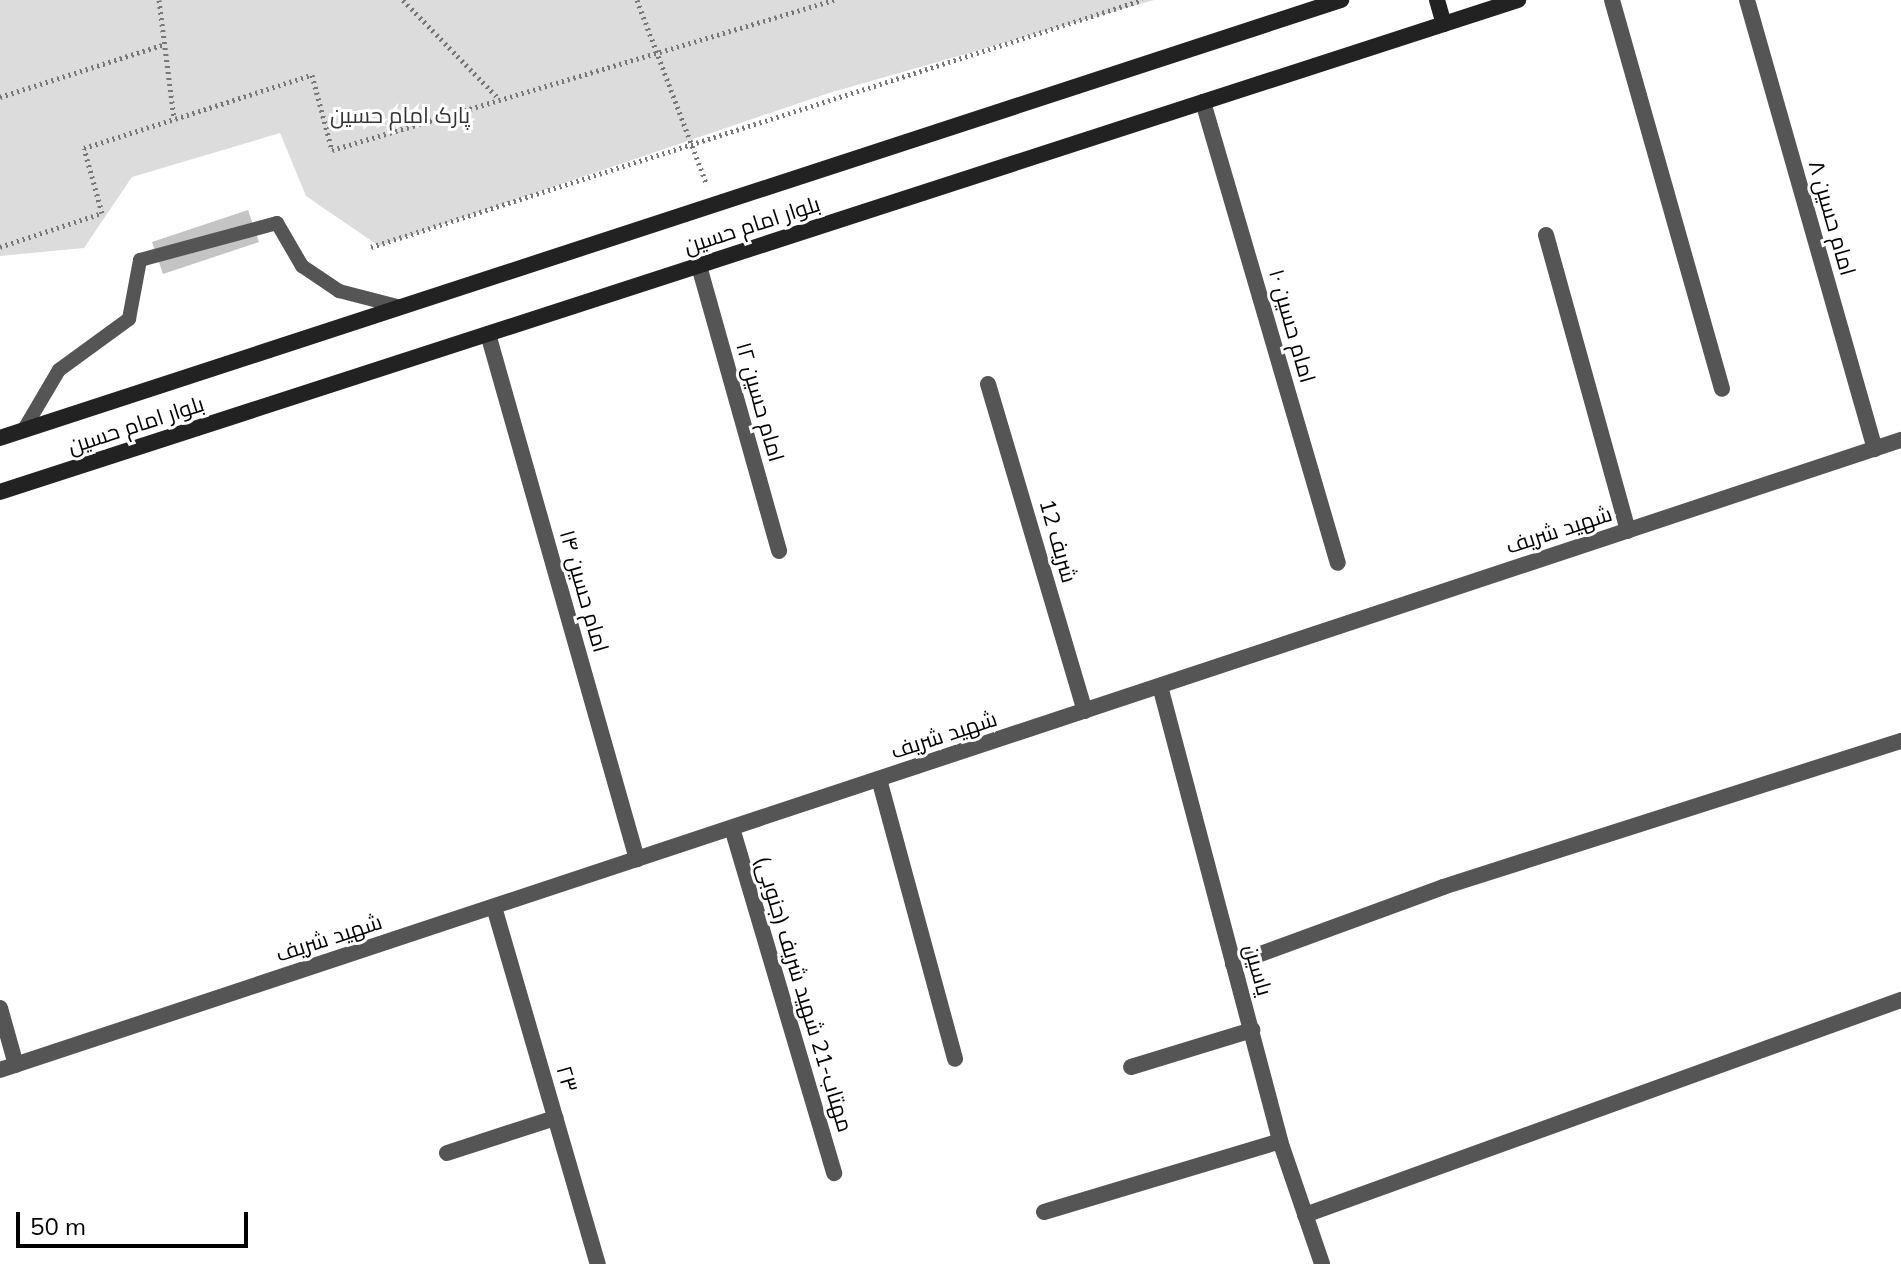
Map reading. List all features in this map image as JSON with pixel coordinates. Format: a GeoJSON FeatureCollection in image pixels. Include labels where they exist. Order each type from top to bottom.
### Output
{"type":"FeatureCollection","features":[{"type":"Feature","properties":{"kind":"main road","name":"بلوار امام حسین"},"geometry":{"type":"LineString","coordinates":[[0,438],[1341,0]]}},
{"type":"Feature","properties":{"kind":"main road"},"geometry":{"type":"LineString","coordinates":[[1437,0],[1444,24]]}},
{"type":"Feature","properties":{"kind":"main road","name":"بلوار امام حسین"},"geometry":{"type":"LineString","coordinates":[[0,492],[1518,0]]}},
{"type":"Feature","properties":{"kind":"street"},"geometry":{"type":"LineString","coordinates":[[1612,0],[1722,389]]}},
{"type":"Feature","properties":{"kind":"street","name":"امام حسین ۸"},"geometry":{"type":"LineString","coordinates":[[1747,0],[1875,449]]}},
{"type":"Feature","properties":{"kind":"street","name":"امام حسین ۱۰"},"geometry":{"type":"LineString","coordinates":[[1203,102],[1338,563]]}},
{"type":"Feature","properties":{"kind":"street"},"geometry":{"type":"LineString","coordinates":[[1546,235],[1628,531]]}},
{"type":"Feature","properties":{"kind":"street","name":"امام حسین ۱۲"},"geometry":{"type":"LineString","coordinates":[[699,266],[779,551]]}},
{"type":"Feature","properties":{"kind":"street","name":"امام حسین ۱۴"},"geometry":{"type":"LineString","coordinates":[[488,334],[637,859]]}},
{"type":"Feature","properties":{"kind":"street","name":"شریف 12"},"geometry":{"type":"LineString","coordinates":[[988,384],[1085,711]]}},
{"type":"Feature","properties":{"kind":"street","name":"شهید شریف"},"geometry":{"type":"LineString","coordinates":[[8,1068],[1901,440]]}},
{"type":"Feature","properties":{"kind":"street","name":"یاسین"},"geometry":{"type":"LineString","coordinates":[[1160,686],[1280,1141],[1322,1264]]}},
{"type":"Feature","properties":{"kind":"street"},"geometry":{"type":"LineString","coordinates":[[1233,964],[1443,887],[1901,741]]}},
{"type":"Feature","properties":{"kind":"street"},"geometry":{"type":"LineString","coordinates":[[879,779],[955,1059]]}},
{"type":"Feature","properties":{"kind":"street","name":"مهتاب-21 شهید شریف (جنوبی)"},"geometry":{"type":"LineString","coordinates":[[732,828],[834,1173]]}},
{"type":"Feature","properties":{"kind":"street","name":"۲۳"},"geometry":{"type":"LineString","coordinates":[[494,907],[598,1264]]}},
{"type":"Feature","properties":{"kind":"street"},"geometry":{"type":"LineString","coordinates":[[1305,1215],[1901,1000]]}},
{"type":"Feature","properties":{"kind":"street"},"geometry":{"type":"LineString","coordinates":[[0,1008],[8,1068]]}},
{"type":"Feature","properties":{"kind":"street"},"geometry":{"type":"LineString","coordinates":[[1131,1067],[1252,1030]]}},
{"type":"Feature","properties":{"kind":"street"},"geometry":{"type":"LineString","coordinates":[[447,1153],[555,1118]]}},
{"type":"Feature","properties":{"kind":"street"},"geometry":{"type":"LineString","coordinates":[[1044,1212],[1280,1141]]}},
{"type":"Feature","properties":{"kind":"lane"},"geometry":{"type":"LineString","coordinates":[[23,431],[59,370],[129,319],[140,260],[277,223],[302,266],[339,291],[401,307]]}},
{"type":"Feature","properties":{"kind":"path"},"geometry":{"type":"LineString","coordinates":[[159,0],[174,119]]}},
{"type":"Feature","properties":{"kind":"path"},"geometry":{"type":"LineString","coordinates":[[403,0],[499,99]]}},
{"type":"Feature","properties":{"kind":"path"},"geometry":{"type":"LineString","coordinates":[[637,0],[715,205]]}},
{"type":"Feature","properties":{"kind":"path"},"geometry":{"type":"LineString","coordinates":[[0,247],[102,213],[84,148],[312,75],[332,150],[656,50],[834,0]]}},
{"type":"Feature","properties":{"kind":"path"},"geometry":{"type":"LineString","coordinates":[[371,247],[1142,0]]}},
{"type":"Feature","properties":{"kind":"path"},"geometry":{"type":"LineString","coordinates":[[0,97],[165,44]]}},
{"type":"Feature","properties":{"kind":"green space","name":"پارک امام حسین"},"geometry":{"type":"Polygon","coordinates":[[[0,0],[1154,0],[829,93],[379,246],[306,196],[280,133],[132,177],[84,248],[0,256],[0,0]]]}},
{"type":"Feature","properties":{"kind":"building"},"geometry":{"type":"Polygon","coordinates":[[[248,210],[259,242],[163,274],[152,242],[248,210]]]}}]}
